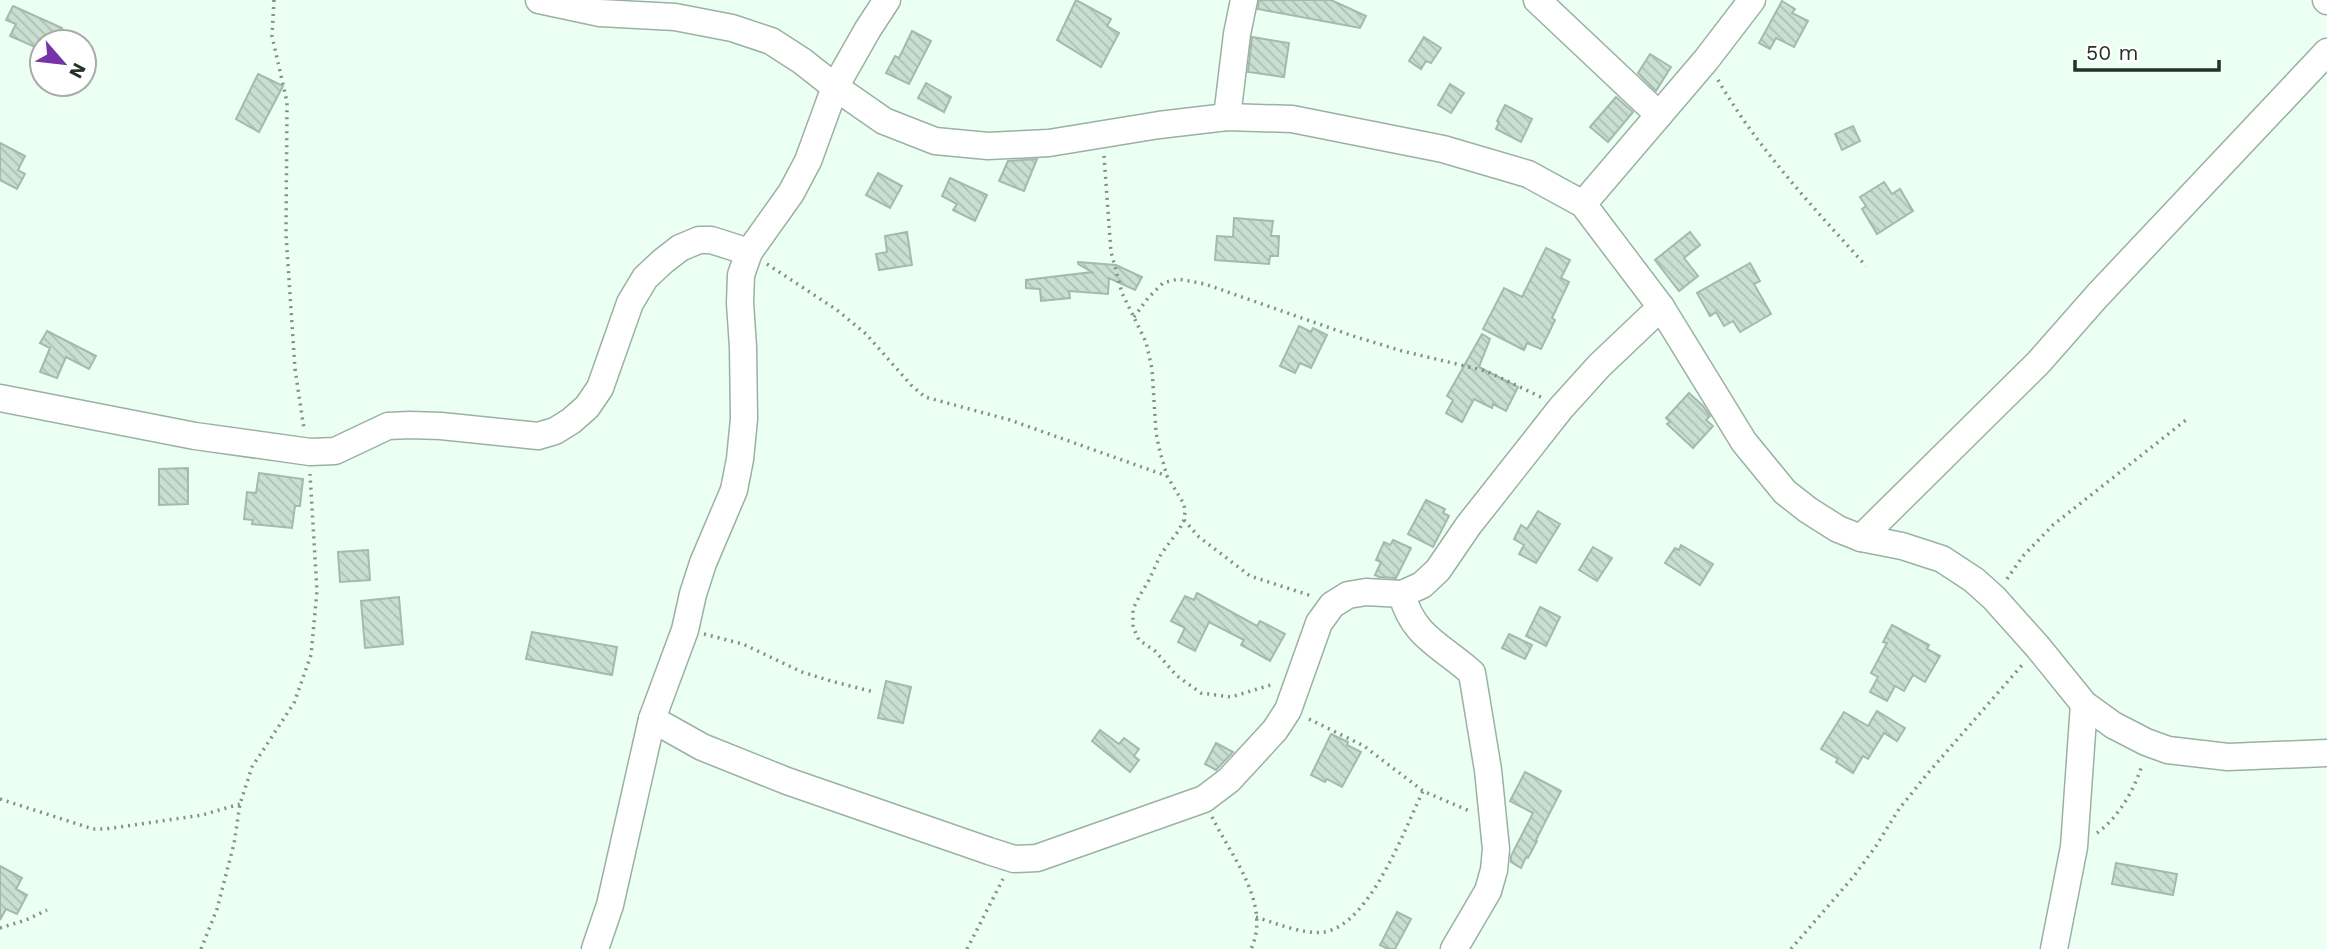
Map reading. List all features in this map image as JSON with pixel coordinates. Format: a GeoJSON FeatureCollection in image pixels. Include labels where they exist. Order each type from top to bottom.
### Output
{"type":"FeatureCollection","features":[{"type":"Feature","properties":{"kind":"street"},"geometry":{"type":"LineString","coordinates":[[539,0],[600,13],[676,17],[733,28],[771,41],[884,121],[935,141],[988,146],[1049,143],[1227,117],[1292,119],[1443,149],[1528,174],[1583,204],[1661,306],[1744,442],[1785,492],[1838,529],[1861,538],[1902,546],[1942,559],[1974,580],[2037,646],[2084,704],[2113,725],[2146,742],[2168,750],[2228,757],[2327,753]]}},
{"type":"Feature","properties":{"kind":"street"},"geometry":{"type":"LineString","coordinates":[[594,949],[610,905],[652,719],[685,630],[703,563],[734,490],[740,459],[744,405],[741,275],[749,252],[792,192],[835,88],[887,0]]}},
{"type":"Feature","properties":{"kind":"street"},"geometry":{"type":"LineString","coordinates":[[1227,117],[1244,0]]}},
{"type":"Feature","properties":{"kind":"street"},"geometry":{"type":"LineString","coordinates":[[1538,0],[1659,115]]}},
{"type":"Feature","properties":{"kind":"street"},"geometry":{"type":"LineString","coordinates":[[1583,204],[1706,60],[1752,0]]}},
{"type":"Feature","properties":{"kind":"street"},"geometry":{"type":"LineString","coordinates":[[1861,538],[2039,362],[2097,296],[2327,52]]}},
{"type":"Feature","properties":{"kind":"street"},"geometry":{"type":"LineString","coordinates":[[0,398],[195,436],[310,452],[335,451],[388,426],[441,426],[538,436],[555,431],[587,407],[600,388],[630,303],[645,278],[662,262],[680,248],[699,240],[711,240],[749,252]]}},
{"type":"Feature","properties":{"kind":"street"},"geometry":{"type":"LineString","coordinates":[[652,719],[702,747],[746,766],[1014,859],[1037,858],[1204,799],[1229,780],[1275,730],[1288,710],[1319,623],[1332,604],[1348,595],[1366,592],[1402,594],[1422,585],[1437,570],[1468,526],[1561,408],[1599,366],[1661,306]]}},
{"type":"Feature","properties":{"kind":"street"},"geometry":{"type":"LineString","coordinates":[[1402,594],[1412,622],[1472,673],[1488,770],[1496,849],[1494,870],[1488,891],[1454,949]]}},
{"type":"Feature","properties":{"kind":"street"},"geometry":{"type":"LineString","coordinates":[[2054,949],[2074,847],[2084,704]]}},
{"type":"Feature","properties":{"kind":"path"},"geometry":{"type":"LineString","coordinates":[[201,949],[217,909],[234,844],[240,804],[252,767],[293,702],[311,655],[317,591],[310,452],[295,369],[286,235],[287,102],[272,36],[274,0]]}},
{"type":"Feature","properties":{"kind":"path"},"geometry":{"type":"LineString","coordinates":[[1706,60],[1735,110],[1775,162],[1866,266]]}},
{"type":"Feature","properties":{"kind":"path"},"geometry":{"type":"LineString","coordinates":[[1103,136],[1111,252],[1122,293],[1146,342],[1152,369],[1156,432],[1167,476],[1184,503],[1184,520],[1161,554],[1133,610],[1133,627],[1139,640],[1155,651],[1177,676],[1201,693],[1231,697],[1263,689],[1299,675]]}},
{"type":"Feature","properties":{"kind":"path"},"geometry":{"type":"LineString","coordinates":[[749,252],[847,318],[866,334],[925,397],[1010,420],[1167,476]]}},
{"type":"Feature","properties":{"kind":"path"},"geometry":{"type":"LineString","coordinates":[[1134,317],[1163,282],[1178,279],[1205,284],[1353,336],[1486,371],[1509,380],[1561,408]]}},
{"type":"Feature","properties":{"kind":"path"},"geometry":{"type":"LineString","coordinates":[[1994,598],[2024,556],[2053,525],[2186,420]]}},
{"type":"Feature","properties":{"kind":"path"},"geometry":{"type":"LineString","coordinates":[[1184,520],[1199,537],[1250,576],[1332,604]]}},
{"type":"Feature","properties":{"kind":"path"},"geometry":{"type":"LineString","coordinates":[[685,630],[743,644],[802,672],[874,692]]}},
{"type":"Feature","properties":{"kind":"path"},"geometry":{"type":"LineString","coordinates":[[1791,949],[1854,876],[1899,809],[1935,764],[2016,674],[2037,646]]}},
{"type":"Feature","properties":{"kind":"path"},"geometry":{"type":"LineString","coordinates":[[1288,710],[1329,727],[1364,746],[1423,791],[1493,821]]}},
{"type":"Feature","properties":{"kind":"path"},"geometry":{"type":"LineString","coordinates":[[2074,847],[2104,828],[2122,806],[2136,783],[2143,764],[2146,742]]}},
{"type":"Feature","properties":{"kind":"path"},"geometry":{"type":"LineString","coordinates":[[1256,918],[1292,929],[1324,932],[1346,923],[1381,878],[1423,791]]}},
{"type":"Feature","properties":{"kind":"path"},"geometry":{"type":"LineString","coordinates":[[0,799],[83,826],[106,829],[202,815],[240,804]]}},
{"type":"Feature","properties":{"kind":"path"},"geometry":{"type":"LineString","coordinates":[[1204,799],[1253,899],[1256,939],[1251,949]]}},
{"type":"Feature","properties":{"kind":"path"},"geometry":{"type":"LineString","coordinates":[[967,949],[1014,859]]}},
{"type":"Feature","properties":{"kind":"path"},"geometry":{"type":"LineString","coordinates":[[0,928],[47,910]]}},
{"type":"Feature","properties":{"kind":"building"},"geometry":{"type":"Polygon","coordinates":[[[1076,0],[1111,19],[1107,26],[1119,33],[1101,67],[1057,40],[1076,0]]]}},
{"type":"Feature","properties":{"kind":"building"},"geometry":{"type":"Polygon","coordinates":[[[1259,0],[1331,0],[1366,16],[1360,28],[1258,9],[1259,0]]]}},
{"type":"Feature","properties":{"kind":"building"},"geometry":{"type":"Polygon","coordinates":[[[1782,1],[1795,9],[1792,13],[1808,21],[1794,47],[1776,38],[1770,49],[1759,43],[1782,1]]]}},
{"type":"Feature","properties":{"kind":"building"},"geometry":{"type":"Polygon","coordinates":[[[13,6],[62,28],[28,28],[28,44],[10,36],[16,24],[6,20],[13,6]]]}},
{"type":"Feature","properties":{"kind":"building"},"geometry":{"type":"Polygon","coordinates":[[[912,31],[931,41],[909,84],[886,73],[895,56],[899,58],[912,31]]]}},
{"type":"Feature","properties":{"kind":"building"},"geometry":{"type":"Polygon","coordinates":[[[1252,37],[1289,43],[1284,77],[1248,72],[1252,37]]]}},
{"type":"Feature","properties":{"kind":"building"},"geometry":{"type":"Polygon","coordinates":[[[1424,37],[1441,48],[1431,63],[1426,61],[1421,69],[1409,61],[1424,37]]]}},
{"type":"Feature","properties":{"kind":"building"},"geometry":{"type":"Polygon","coordinates":[[[1650,54],[1671,67],[1656,91],[1638,73],[1650,54]]]}},
{"type":"Feature","properties":{"kind":"building"},"geometry":{"type":"Polygon","coordinates":[[[258,74],[283,86],[259,132],[236,119],[258,74]]]}},
{"type":"Feature","properties":{"kind":"building"},"geometry":{"type":"Polygon","coordinates":[[[926,83],[951,97],[944,112],[918,98],[926,83]]]}},
{"type":"Feature","properties":{"kind":"building"},"geometry":{"type":"Polygon","coordinates":[[[1450,84],[1464,93],[1451,113],[1438,105],[1450,84]]]}},
{"type":"Feature","properties":{"kind":"building"},"geometry":{"type":"Polygon","coordinates":[[[1616,97],[1633,112],[1608,142],[1590,127],[1616,97]]]}},
{"type":"Feature","properties":{"kind":"building"},"geometry":{"type":"Polygon","coordinates":[[[1505,105],[1532,119],[1521,142],[1496,129],[1505,105]]]}},
{"type":"Feature","properties":{"kind":"building"},"geometry":{"type":"Polygon","coordinates":[[[1853,126],[1860,141],[1842,150],[1835,134],[1853,126]]]}},
{"type":"Feature","properties":{"kind":"building"},"geometry":{"type":"Polygon","coordinates":[[[0,143],[25,156],[18,170],[25,174],[17,189],[0,180],[0,143]]]}},
{"type":"Feature","properties":{"kind":"building"},"geometry":{"type":"Polygon","coordinates":[[[1037,159],[1024,191],[999,181],[1008,161],[1037,159]]]}},
{"type":"Feature","properties":{"kind":"building"},"geometry":{"type":"Polygon","coordinates":[[[878,173],[902,186],[890,208],[866,195],[878,173]]]}},
{"type":"Feature","properties":{"kind":"building"},"geometry":{"type":"Polygon","coordinates":[[[950,178],[987,195],[975,221],[953,210],[957,204],[942,196],[950,178]]]}},
{"type":"Feature","properties":{"kind":"building"},"geometry":{"type":"Polygon","coordinates":[[[1884,182],[1892,194],[1900,189],[1913,211],[1877,234],[1862,209],[1866,206],[1860,197],[1884,182]]]}},
{"type":"Feature","properties":{"kind":"building"},"geometry":{"type":"Polygon","coordinates":[[[1234,218],[1273,221],[1271,236],[1279,236],[1278,256],[1270,256],[1269,264],[1215,260],[1217,236],[1233,237],[1234,218]]]}},
{"type":"Feature","properties":{"kind":"building"},"geometry":{"type":"Polygon","coordinates":[[[907,232],[912,265],[879,270],[876,254],[887,252],[885,236],[907,232]]]}},
{"type":"Feature","properties":{"kind":"building"},"geometry":{"type":"Polygon","coordinates":[[[1690,232],[1700,245],[1684,258],[1698,276],[1679,291],[1655,260],[1690,232]]]}},
{"type":"Feature","properties":{"kind":"building"},"geometry":{"type":"Polygon","coordinates":[[[1546,248],[1570,260],[1561,278],[1569,282],[1541,349],[1527,343],[1524,350],[1483,329],[1504,288],[1522,297],[1546,248]]]}},
{"type":"Feature","properties":{"kind":"building"},"geometry":{"type":"Polygon","coordinates":[[[1078,262],[1116,265],[1142,277],[1135,290],[1109,278],[1108,294],[1069,291],[1070,298],[1041,301],[1040,289],[1026,288],[1026,280],[1092,272],[1078,262]]]}},
{"type":"Feature","properties":{"kind":"building"},"geometry":{"type":"Polygon","coordinates":[[[1750,263],[1760,281],[1754,284],[1771,314],[1740,332],[1733,321],[1724,326],[1716,312],[1710,316],[1697,293],[1750,263]]]}},
{"type":"Feature","properties":{"kind":"building"},"geometry":{"type":"Polygon","coordinates":[[[1299,326],[1311,332],[1313,328],[1327,335],[1311,368],[1300,363],[1295,373],[1280,366],[1299,326]]]}},
{"type":"Feature","properties":{"kind":"building"},"geometry":{"type":"Polygon","coordinates":[[[47,331],[96,356],[89,369],[66,357],[57,378],[40,372],[50,348],[40,343],[47,331]]]}},
{"type":"Feature","properties":{"kind":"building"},"geometry":{"type":"Polygon","coordinates":[[[1482,334],[1490,339],[1479,367],[1518,387],[1506,411],[1493,404],[1492,408],[1474,399],[1462,422],[1446,413],[1453,400],[1447,396],[1482,334]]]}},
{"type":"Feature","properties":{"kind":"building"},"geometry":{"type":"Polygon","coordinates":[[[1689,393],[1703,406],[1710,416],[1706,420],[1713,426],[1693,448],[1667,424],[1670,422],[1666,418],[1689,393]]]}},
{"type":"Feature","properties":{"kind":"building"},"geometry":{"type":"Polygon","coordinates":[[[188,468],[188,504],[159,505],[159,469],[188,468]]]}},
{"type":"Feature","properties":{"kind":"building"},"geometry":{"type":"Polygon","coordinates":[[[259,473],[303,479],[300,506],[295,506],[292,528],[252,524],[253,520],[244,519],[247,492],[256,493],[259,473]]]}},
{"type":"Feature","properties":{"kind":"building"},"geometry":{"type":"Polygon","coordinates":[[[1426,500],[1445,509],[1443,513],[1449,516],[1433,547],[1408,534],[1426,500]]]}},
{"type":"Feature","properties":{"kind":"building"},"geometry":{"type":"Polygon","coordinates":[[[1538,511],[1560,524],[1536,563],[1519,554],[1524,545],[1514,539],[1521,525],[1527,529],[1538,511]]]}},
{"type":"Feature","properties":{"kind":"building"},"geometry":{"type":"Polygon","coordinates":[[[1393,540],[1411,548],[1396,578],[1379,577],[1375,575],[1381,562],[1376,560],[1384,542],[1390,545],[1393,540]]]}},
{"type":"Feature","properties":{"kind":"building"},"geometry":{"type":"Polygon","coordinates":[[[1681,545],[1713,564],[1700,585],[1665,563],[1675,548],[1679,550],[1681,545]]]}},
{"type":"Feature","properties":{"kind":"building"},"geometry":{"type":"Polygon","coordinates":[[[1593,547],[1612,558],[1597,581],[1579,570],[1593,547]]]}},
{"type":"Feature","properties":{"kind":"building"},"geometry":{"type":"Polygon","coordinates":[[[368,550],[370,580],[340,582],[338,552],[368,550]]]}},
{"type":"Feature","properties":{"kind":"building"},"geometry":{"type":"Polygon","coordinates":[[[1197,593],[1257,626],[1260,621],[1285,634],[1270,661],[1241,645],[1244,640],[1209,622],[1195,651],[1178,642],[1185,628],[1171,621],[1185,596],[1194,600],[1197,593]]]}},
{"type":"Feature","properties":{"kind":"building"},"geometry":{"type":"Polygon","coordinates":[[[399,597],[403,644],[365,648],[361,601],[399,597]]]}},
{"type":"Feature","properties":{"kind":"building"},"geometry":{"type":"Polygon","coordinates":[[[1540,607],[1560,617],[1546,646],[1526,636],[1540,607]]]}},
{"type":"Feature","properties":{"kind":"building"},"geometry":{"type":"Polygon","coordinates":[[[1892,625],[1929,645],[1927,649],[1940,656],[1925,682],[1913,675],[1904,691],[1895,686],[1887,701],[1870,692],[1878,677],[1871,673],[1887,643],[1883,642],[1892,625]]]}},
{"type":"Feature","properties":{"kind":"building"},"geometry":{"type":"Polygon","coordinates":[[[532,632],[617,647],[612,675],[526,659],[532,632]]]}},
{"type":"Feature","properties":{"kind":"building"},"geometry":{"type":"Polygon","coordinates":[[[1509,634],[1532,645],[1525,659],[1502,648],[1509,634]]]}},
{"type":"Feature","properties":{"kind":"building"},"geometry":{"type":"Polygon","coordinates":[[[886,681],[911,687],[903,723],[878,718],[886,681]]]}},
{"type":"Feature","properties":{"kind":"building"},"geometry":{"type":"Polygon","coordinates":[[[1877,711],[1905,728],[1897,741],[1884,733],[1868,759],[1863,756],[1853,773],[1836,762],[1838,759],[1821,749],[1844,712],[1868,726],[1877,711]]]}},
{"type":"Feature","properties":{"kind":"building"},"geometry":{"type":"Polygon","coordinates":[[[1100,730],[1119,744],[1124,738],[1139,749],[1134,756],[1139,760],[1130,772],[1092,741],[1100,730]]]}},
{"type":"Feature","properties":{"kind":"building"},"geometry":{"type":"Polygon","coordinates":[[[1331,734],[1361,752],[1342,787],[1311,775],[1331,734]]]}},
{"type":"Feature","properties":{"kind":"building"},"geometry":{"type":"Polygon","coordinates":[[[1216,743],[1233,752],[1216,770],[1205,764],[1216,743]]]}},
{"type":"Feature","properties":{"kind":"building"},"geometry":{"type":"Polygon","coordinates":[[[1525,772],[1561,791],[1521,868],[1511,862],[1511,856],[1533,813],[1510,801],[1525,772]]]}},
{"type":"Feature","properties":{"kind":"building"},"geometry":{"type":"Polygon","coordinates":[[[2116,863],[2177,874],[2173,895],[2112,884],[2116,863]]]}},
{"type":"Feature","properties":{"kind":"building"},"geometry":{"type":"Polygon","coordinates":[[[0,866],[22,878],[16,889],[27,895],[17,914],[6,909],[0,920],[0,866]]]}},
{"type":"Feature","properties":{"kind":"building"},"geometry":{"type":"Polygon","coordinates":[[[1397,912],[1411,919],[1395,949],[1388,949],[1380,945],[1397,912]]]}}]}
